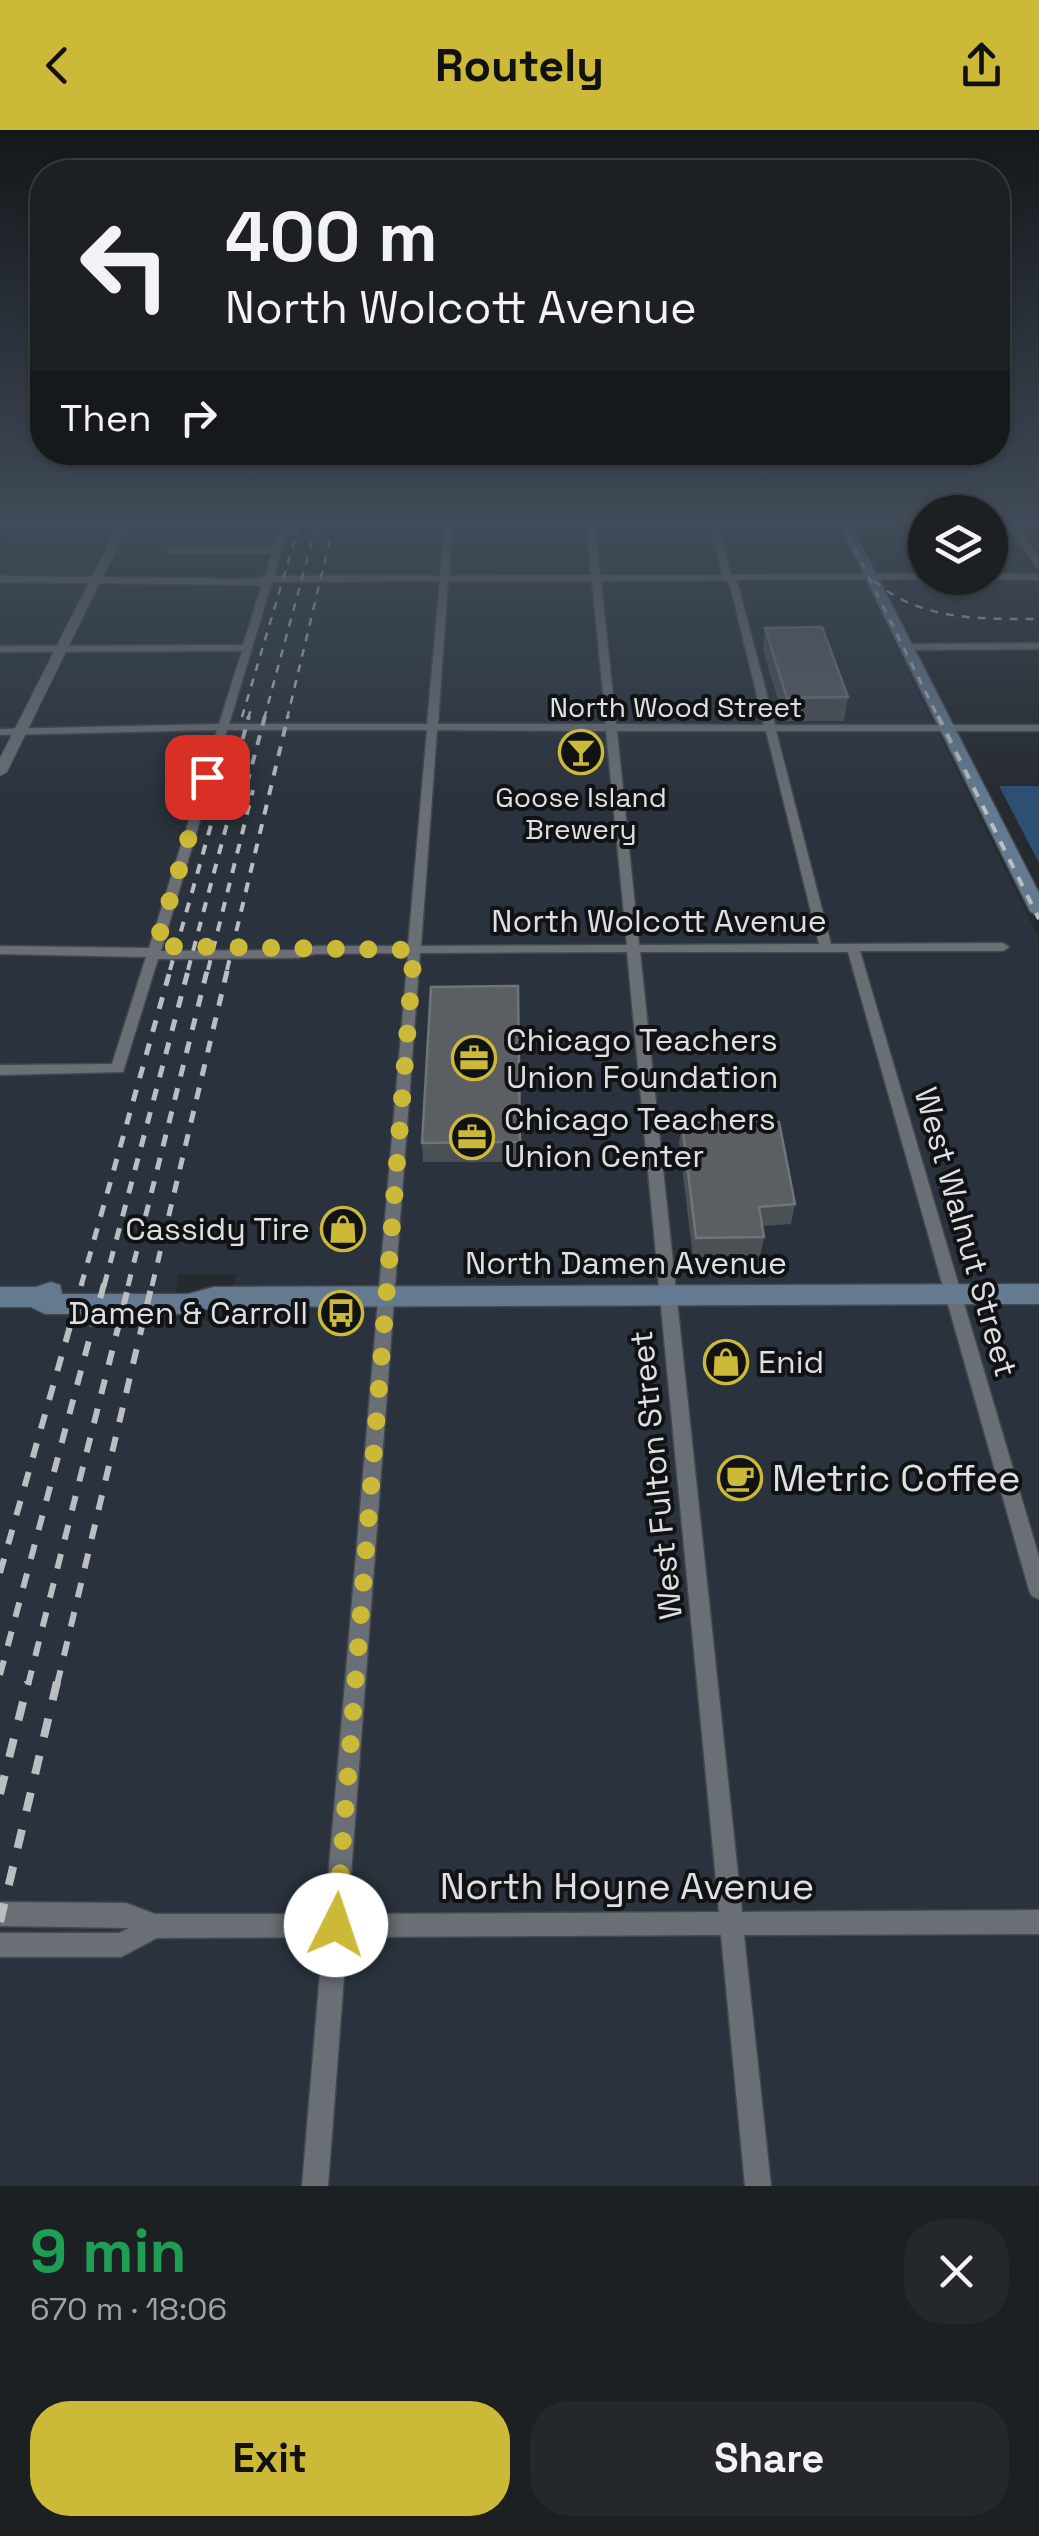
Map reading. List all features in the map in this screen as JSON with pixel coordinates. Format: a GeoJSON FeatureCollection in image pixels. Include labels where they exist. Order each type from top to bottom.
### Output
{"type":"FeatureCollection","features":[{"type":"Feature","properties":{"kind":"main road"},"geometry":{"type":"LineString","coordinates":[[890,615],[1039,911]]}},
{"type":"Feature","properties":{"kind":"main road","name":"North Damen Avenue"},"geometry":{"type":"LineString","coordinates":[[0,1298],[36,1297],[46,1304],[188,1304],[214,1297],[1039,1294]]}},
{"type":"Feature","properties":{"kind":"street"},"geometry":{"type":"LineString","coordinates":[[0,772],[78,615]]}},
{"type":"Feature","properties":{"kind":"street"},"geometry":{"type":"LineString","coordinates":[[0,1070],[118,1070],[255,615]]}},
{"type":"Feature","properties":{"kind":"street"},"geometry":{"type":"LineString","coordinates":[[315,2186],[441,615]]}},
{"type":"Feature","properties":{"kind":"street","name":"West Fulton Street"},"geometry":{"type":"LineString","coordinates":[[600,615],[758,2186]]}},
{"type":"Feature","properties":{"kind":"street"},"geometry":{"type":"LineString","coordinates":[[740,615],[826,948]]}},
{"type":"Feature","properties":{"kind":"street"},"geometry":{"type":"LineString","coordinates":[[906,647],[1039,646]]}},
{"type":"Feature","properties":{"kind":"street"},"geometry":{"type":"LineString","coordinates":[[0,649],[246,648]]}},
{"type":"Feature","properties":{"kind":"street","name":"North Wood Street"},"geometry":{"type":"LineString","coordinates":[[0,732],[1039,728]]}},
{"type":"Feature","properties":{"kind":"street","name":"North Wolcott Avenue"},"geometry":{"type":"LineString","coordinates":[[0,950],[298,954],[316,950],[1003,947]]}},
{"type":"Feature","properties":{"kind":"street","name":"West Walnut Street"},"geometry":{"type":"LineString","coordinates":[[853,948],[1039,1590]]}},
{"type":"Feature","properties":{"kind":"street","name":"North Hoyne Avenue"},"geometry":{"type":"LineString","coordinates":[[0,1914],[126,1914],[155,1926],[1039,1922]]}},
{"type":"Feature","properties":{"kind":"street","name":"North Hoyne Avenue"},"geometry":{"type":"LineString","coordinates":[[0,1945],[121,1945],[155,1926]]}},
{"type":"Feature","properties":{"kind":"shaded area"},"geometry":{"type":"Polygon","coordinates":[[[0,615],[881,615],[1039,939],[1039,2186],[0,2186],[0,615]],[[179,1274],[170,1320],[227,1321],[236,1274],[179,1274]]]}},
{"type":"Feature","properties":{"kind":"shaded area"},"geometry":{"type":"Polygon","coordinates":[[[999,786],[1039,786],[1039,863],[999,786]]]}},
{"type":"Feature","properties":{"kind":"building"},"geometry":{"type":"Polygon","coordinates":[[[822,627],[848,697],[787,698],[765,628],[822,627]]]}},
{"type":"Feature","properties":{"kind":"building","name":"Chicago Teachers Union Foundation"},"geometry":{"type":"Polygon","coordinates":[[[518,986],[520,1142],[422,1143],[431,987],[518,986]]]}},
{"type":"Feature","properties":{"kind":"building"},"geometry":{"type":"Polygon","coordinates":[[[779,1122],[795,1204],[759,1207],[764,1237],[696,1238],[682,1123],[779,1122]]]}},
{"type":"Feature","properties":{"kind":"railway"},"geometry":{"type":"LineString","coordinates":[[242,717],[272,615]]}},
{"type":"Feature","properties":{"kind":"railway"},"geometry":{"type":"LineString","coordinates":[[264,719],[292,615]]}},
{"type":"Feature","properties":{"kind":"railway"},"geometry":{"type":"LineString","coordinates":[[287,719],[312,615]]}},
{"type":"Feature","properties":{"kind":"railway"},"geometry":{"type":"LineString","coordinates":[[887,615],[939,719]]}},
{"type":"Feature","properties":{"kind":"railway"},"geometry":{"type":"LineString","coordinates":[[952,615],[1039,619]]}},
{"type":"Feature","properties":{"kind":"railway"},"geometry":{"type":"LineString","coordinates":[[248,719],[252,705]]}},
{"type":"Feature","properties":{"kind":"railway"},"geometry":{"type":"LineString","coordinates":[[227,797],[249,716]]}},
{"type":"Feature","properties":{"kind":"railway"},"geometry":{"type":"LineString","coordinates":[[242,803],[265,716]]}},
{"type":"Feature","properties":{"kind":"railway"},"geometry":{"type":"LineString","coordinates":[[227,970],[288,716]]}},
{"type":"Feature","properties":{"kind":"railway"},"geometry":{"type":"LineString","coordinates":[[938,716],[1039,919]]}},
{"type":"Feature","properties":{"kind":"railway"},"geometry":{"type":"LineString","coordinates":[[170,970],[224,779]]}},
{"type":"Feature","properties":{"kind":"railway"},"geometry":{"type":"LineString","coordinates":[[188,970],[237,786]]}},
{"type":"Feature","properties":{"kind":"railway"},"geometry":{"type":"LineString","coordinates":[[208,970],[253,790]]}},
{"type":"Feature","properties":{"kind":"railway"},"geometry":{"type":"LineString","coordinates":[[81,1286],[171,967]]}},
{"type":"Feature","properties":{"kind":"railway"},"geometry":{"type":"LineString","coordinates":[[104,1286],[189,967]]}},
{"type":"Feature","properties":{"kind":"railway"},"geometry":{"type":"LineString","coordinates":[[128,1286],[208,967]]}},
{"type":"Feature","properties":{"kind":"railway"},"geometry":{"type":"LineString","coordinates":[[152,1286],[228,967]]}},
{"type":"Feature","properties":{"kind":"railway"},"geometry":{"type":"LineString","coordinates":[[0,1573],[82,1284]]}},
{"type":"Feature","properties":{"kind":"railway"},"geometry":{"type":"LineString","coordinates":[[0,1675],[104,1284]]}},
{"type":"Feature","properties":{"kind":"railway"},"geometry":{"type":"LineString","coordinates":[[28,1685],[129,1284]]}},
{"type":"Feature","properties":{"kind":"railway"},"geometry":{"type":"LineString","coordinates":[[57,1685],[152,1284]]}},
{"type":"Feature","properties":{"kind":"railway"},"geometry":{"type":"LineString","coordinates":[[0,1794],[28,1682]]}},
{"type":"Feature","properties":{"kind":"railway"},"geometry":{"type":"LineString","coordinates":[[0,1922],[57,1682]]}},
{"type":"Feature","properties":{"kind":"place","name":"Goose Island Brewery"},"geometry":{"type":"Point","coordinates":[581,752]}},
{"type":"Feature","properties":{"kind":"place","name":"Chicago Teachers Union Foundation"},"geometry":{"type":"Point","coordinates":[474,1058]}},
{"type":"Feature","properties":{"kind":"place","name":"Chicago Teachers Union Center"},"geometry":{"type":"Point","coordinates":[472,1137]}},
{"type":"Feature","properties":{"kind":"place","name":"Cassidy Tire"},"geometry":{"type":"Point","coordinates":[343,1229]}},
{"type":"Feature","properties":{"kind":"place","name":"Damen & Carroll"},"geometry":{"type":"Point","coordinates":[341,1313]}},
{"type":"Feature","properties":{"kind":"place","name":"Enid"},"geometry":{"type":"Point","coordinates":[726,1362]}},
{"type":"Feature","properties":{"kind":"place","name":"Metric Coffee"},"geometry":{"type":"Point","coordinates":[740,1478]}},
{"type":"Feature","properties":{"kind":"route"},"geometry":{"type":"LineString","coordinates":[[207,777],[156,946],[414,950],[336,1925]]}}]}
